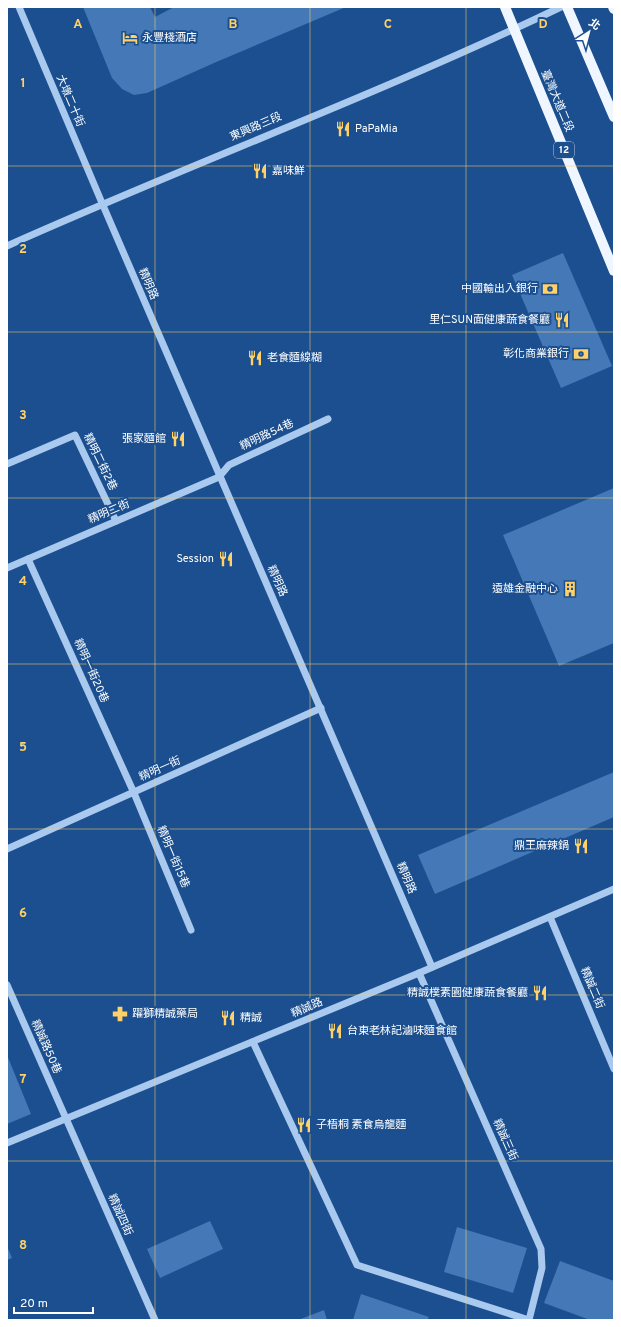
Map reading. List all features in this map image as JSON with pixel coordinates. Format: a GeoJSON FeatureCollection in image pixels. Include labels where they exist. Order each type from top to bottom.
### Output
{"type":"FeatureCollection","features":[{"type":"Feature","properties":{"kind":"main road","name":"臺灣大道二段"},"geometry":{"type":"LineString","coordinates":[[505,7],[614,271]]}},
{"type":"Feature","properties":{"kind":"main road"},"geometry":{"type":"LineString","coordinates":[[567,7],[614,117]]}},
{"type":"Feature","properties":{"kind":"street","name":"大墩二十街"},"geometry":{"type":"LineString","coordinates":[[19,7],[102,203]]}},
{"type":"Feature","properties":{"kind":"street","name":"東興路三段"},"geometry":{"type":"LineString","coordinates":[[7,246],[102,203],[489,42],[560,7]]}},
{"type":"Feature","properties":{"kind":"street","name":"精明路"},"geometry":{"type":"LineString","coordinates":[[102,203],[219,477],[322,708],[432,967]]}},
{"type":"Feature","properties":{"kind":"street","name":"精明路54巷"},"geometry":{"type":"LineString","coordinates":[[219,477],[230,465],[328,419]]}},
{"type":"Feature","properties":{"kind":"street","name":"精明二街2巷"},"geometry":{"type":"LineString","coordinates":[[7,464],[76,435],[116,521]]}},
{"type":"Feature","properties":{"kind":"street","name":"精明二街"},"geometry":{"type":"LineString","coordinates":[[7,568],[219,477]]}},
{"type":"Feature","properties":{"kind":"street","name":"精明一街20巷"},"geometry":{"type":"LineString","coordinates":[[28,559],[134,793]]}},
{"type":"Feature","properties":{"kind":"street","name":"精明一街"},"geometry":{"type":"LineString","coordinates":[[7,849],[322,708]]}},
{"type":"Feature","properties":{"kind":"street","name":"精明一街15巷"},"geometry":{"type":"LineString","coordinates":[[134,793],[191,930]]}},
{"type":"Feature","properties":{"kind":"street","name":"精誠路"},"geometry":{"type":"LineString","coordinates":[[7,1143],[419,973],[614,889]]}},
{"type":"Feature","properties":{"kind":"street","name":"精誠二街"},"geometry":{"type":"LineString","coordinates":[[550,917],[614,1069]]}},
{"type":"Feature","properties":{"kind":"street","name":"精誠三街"},"geometry":{"type":"LineString","coordinates":[[419,973],[541,1249],[542,1268],[529,1320]]}},
{"type":"Feature","properties":{"kind":"street","name":"精誠路50巷"},"geometry":{"type":"LineString","coordinates":[[7,985],[66,1118]]}},
{"type":"Feature","properties":{"kind":"street"},"geometry":{"type":"LineString","coordinates":[[253,1042],[357,1265],[529,1320]]}},
{"type":"Feature","properties":{"kind":"street","name":"精誠四街"},"geometry":{"type":"LineString","coordinates":[[66,1118],[155,1320]]}},
{"type":"Feature","properties":{"kind":"building"},"geometry":{"type":"Polygon","coordinates":[[[83,7],[150,7],[155,17],[174,7],[346,7],[147,93],[134,95],[122,89],[112,78],[83,7]]]}},
{"type":"Feature","properties":{"kind":"building","name":"里仁SUN面健康蔬食餐廳"},"geometry":{"type":"Polygon","coordinates":[[[563,253],[612,366],[561,388],[512,275],[563,253]]]}},
{"type":"Feature","properties":{"kind":"building","name":"遠雄金融中心"},"geometry":{"type":"Polygon","coordinates":[[[614,488],[614,643],[559,666],[503,535],[614,488]]]}},
{"type":"Feature","properties":{"kind":"building"},"geometry":{"type":"Polygon","coordinates":[[[614,772],[614,817],[435,894],[418,855],[614,772]]]}},
{"type":"Feature","properties":{"kind":"building"},"geometry":{"type":"Polygon","coordinates":[[[7,1055],[31,1114],[7,1124],[7,1055]]]}},
{"type":"Feature","properties":{"kind":"building"},"geometry":{"type":"Polygon","coordinates":[[[210,1221],[223,1249],[160,1278],[147,1249],[210,1221]]]}},
{"type":"Feature","properties":{"kind":"building"},"geometry":{"type":"Polygon","coordinates":[[[457,1227],[527,1248],[513,1293],[444,1272],[457,1227]]]}},
{"type":"Feature","properties":{"kind":"building"},"geometry":{"type":"Polygon","coordinates":[[[7,1246],[12,1258],[7,1260],[7,1246]]]}},
{"type":"Feature","properties":{"kind":"building"},"geometry":{"type":"Polygon","coordinates":[[[560,1261],[614,1281],[614,1320],[590,1320],[544,1303],[560,1261]]]}},
{"type":"Feature","properties":{"kind":"building"},"geometry":{"type":"Polygon","coordinates":[[[361,1294],[429,1317],[427,1320],[353,1320],[361,1294]]]}},
{"type":"Feature","properties":{"kind":"building"},"geometry":{"type":"Polygon","coordinates":[[[324,1310],[327,1320],[298,1320],[324,1310]]]}},
{"type":"Feature","properties":{"kind":"place","name":"永豐棧酒店"},"geometry":{"type":"Point","coordinates":[130,38]}},
{"type":"Feature","properties":{"kind":"place","name":"PaPaMia"},"geometry":{"type":"Point","coordinates":[343,129]}},
{"type":"Feature","properties":{"kind":"place","name":"嘉味鮮"},"geometry":{"type":"Point","coordinates":[260,171]}},
{"type":"Feature","properties":{"kind":"place","name":"中國輸出入銀行"},"geometry":{"type":"Point","coordinates":[550,289]}},
{"type":"Feature","properties":{"kind":"place","name":"里仁SUN面健康蔬食餐廳"},"geometry":{"type":"Point","coordinates":[562,320]}},
{"type":"Feature","properties":{"kind":"place","name":"彰化商業銀行"},"geometry":{"type":"Point","coordinates":[581,354]}},
{"type":"Feature","properties":{"kind":"place","name":"老食麵線糊"},"geometry":{"type":"Point","coordinates":[255,358]}},
{"type":"Feature","properties":{"kind":"place","name":"張家麵館"},"geometry":{"type":"Point","coordinates":[178,439]}},
{"type":"Feature","properties":{"kind":"place","name":"Session"},"geometry":{"type":"Point","coordinates":[226,559]}},
{"type":"Feature","properties":{"kind":"place","name":"遠雄金融中心"},"geometry":{"type":"Point","coordinates":[570,589]}},
{"type":"Feature","properties":{"kind":"place","name":"鼎王麻辣鍋"},"geometry":{"type":"Point","coordinates":[581,846]}},
{"type":"Feature","properties":{"kind":"place","name":"精誠樸素園健康蔬食餐廳"},"geometry":{"type":"Point","coordinates":[540,993]}},
{"type":"Feature","properties":{"kind":"place","name":"躍獅精誠藥局"},"geometry":{"type":"Point","coordinates":[120,1014]}},
{"type":"Feature","properties":{"kind":"place","name":"精誠"},"geometry":{"type":"Point","coordinates":[228,1018]}},
{"type":"Feature","properties":{"kind":"place","name":"台東老林記滷味麵食館"},"geometry":{"type":"Point","coordinates":[335,1031]}},
{"type":"Feature","properties":{"kind":"place","name":"子梧桐 素食烏龍麵"},"geometry":{"type":"Point","coordinates":[304,1125]}}]}
